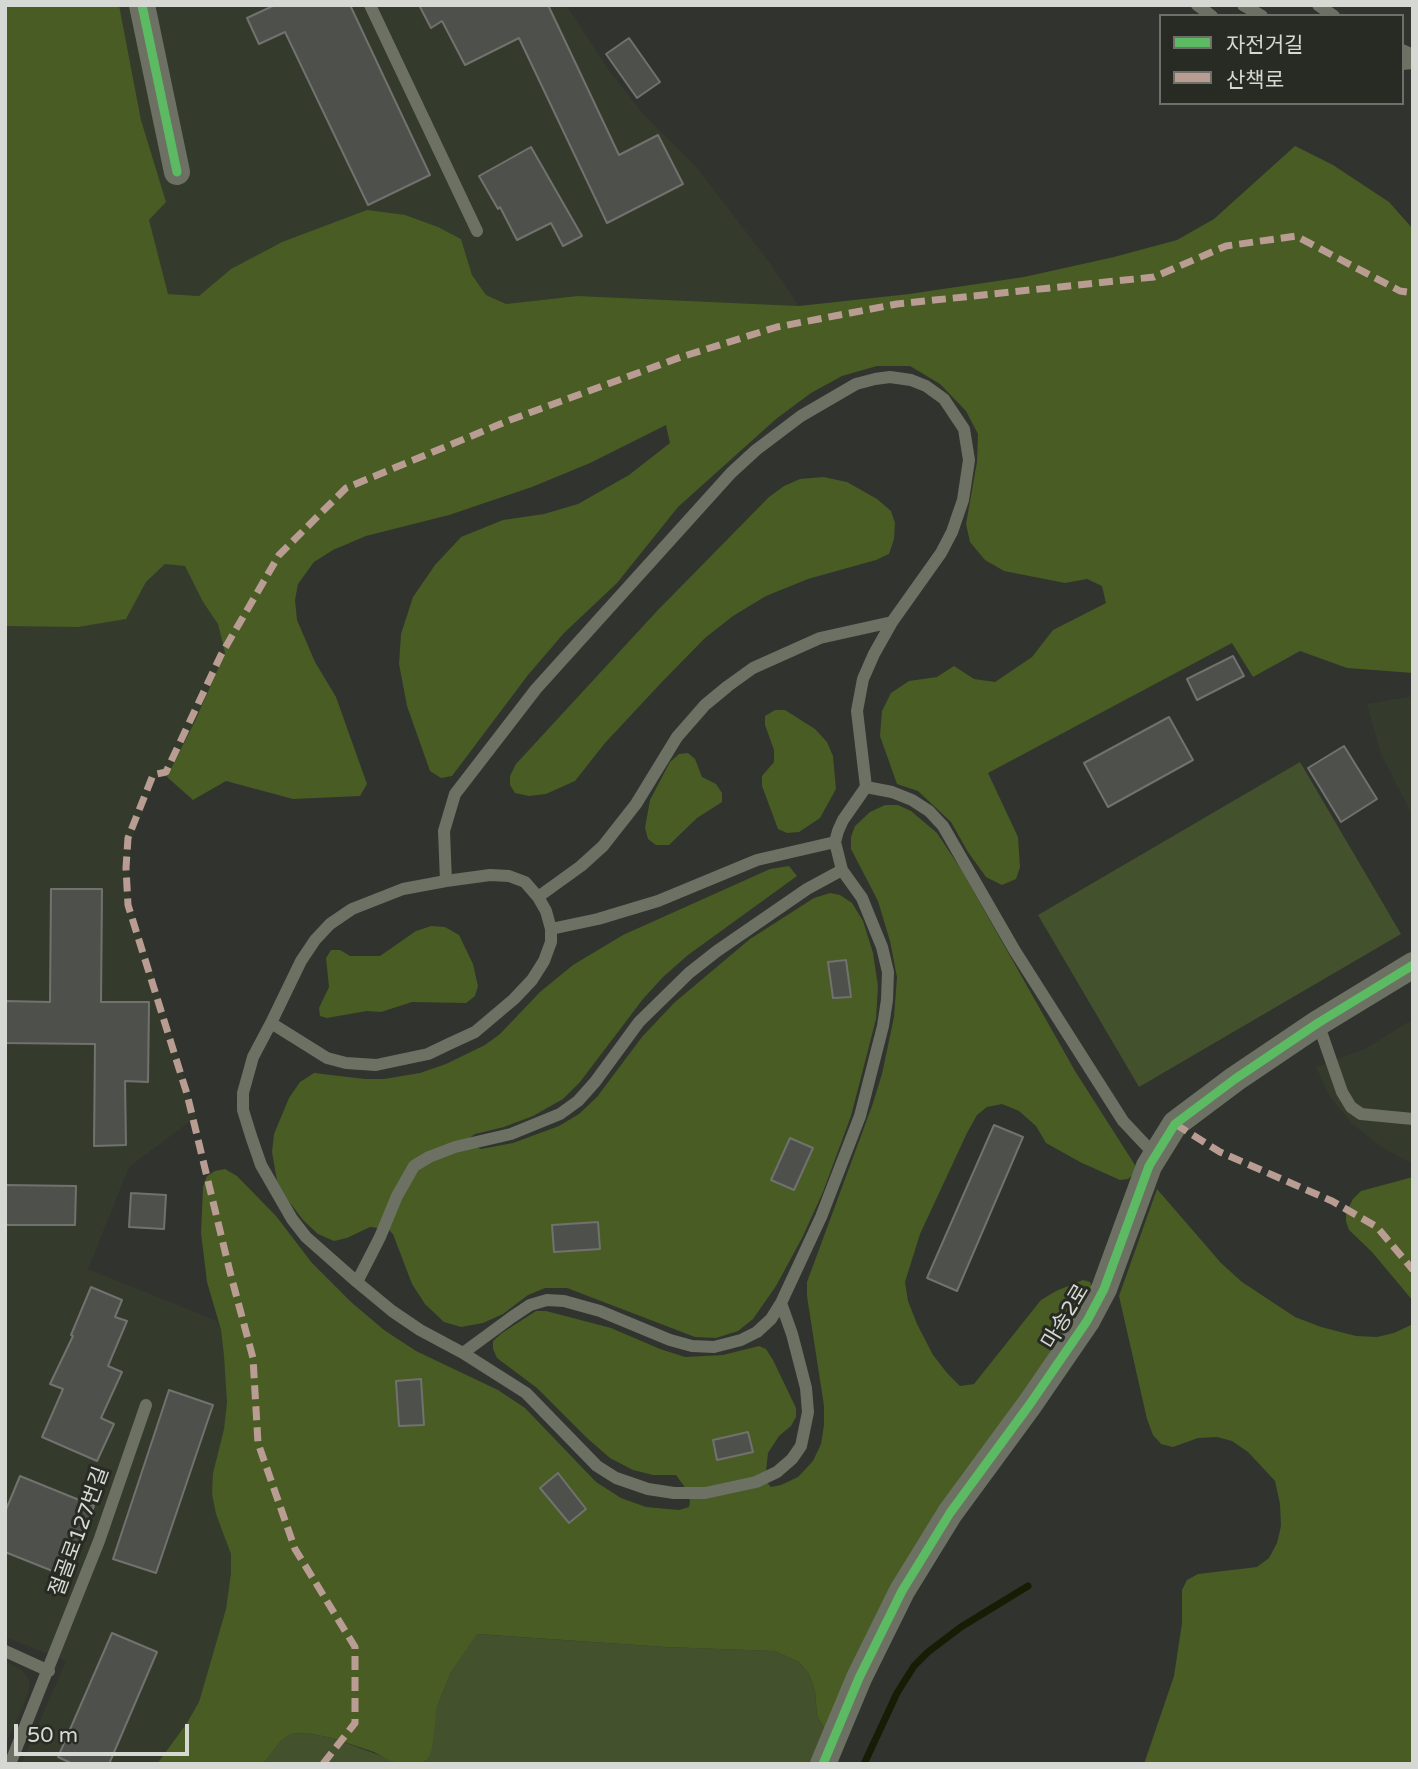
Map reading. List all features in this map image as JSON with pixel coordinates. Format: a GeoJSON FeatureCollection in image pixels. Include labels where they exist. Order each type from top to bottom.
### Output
{"type":"FeatureCollection","features":[{"type":"Feature","properties":{"kind":"street"},"geometry":{"type":"LineString","coordinates":[[142,5],[177,172]]}},
{"type":"Feature","properties":{"kind":"street","name":"마송2로"},"geometry":{"type":"LineString","coordinates":[[823,1764],[859,1678],[902,1591],[950,1513],[1087,1321],[1104,1289],[1154,1155],[1175,1124],[1318,1023],[1413,965]]}},
{"type":"Feature","properties":{"kind":"lane"},"geometry":{"type":"LineString","coordinates":[[370,5],[477,231]]}},
{"type":"Feature","properties":{"kind":"lane"},"geometry":{"type":"LineString","coordinates":[[1243,5],[1259,14]]}},
{"type":"Feature","properties":{"kind":"lane"},"geometry":{"type":"LineString","coordinates":[[446,881],[444,831],[455,794],[536,689],[704,502],[756,450],[801,416],[856,384],[890,377],[911,380],[926,386],[944,399],[964,429],[969,460],[963,500],[952,532],[941,553],[892,622],[874,653],[859,695],[859,730],[866,787],[843,820],[835,842],[842,870],[862,898],[883,947],[888,972],[887,1000],[860,1116],[821,1217],[780,1303],[771,1319],[757,1332],[713,1347],[692,1346],[670,1340],[600,1311],[564,1301],[547,1300],[512,1317],[464,1353]]}},
{"type":"Feature","properties":{"kind":"lane"},"geometry":{"type":"LineString","coordinates":[[538,897],[581,866],[611,837],[636,804],[677,737],[705,705],[728,686],[753,668],[820,638],[892,622]]}},
{"type":"Feature","properties":{"kind":"lane"},"geometry":{"type":"LineString","coordinates":[[866,787],[892,792],[912,800],[929,811],[943,826],[1016,951],[1123,1121],[1154,1155]]}},
{"type":"Feature","properties":{"kind":"lane"},"geometry":{"type":"LineString","coordinates":[[551,929],[598,919],[658,901],[757,860],[835,842]]}},
{"type":"Feature","properties":{"kind":"lane"},"geometry":{"type":"LineString","coordinates":[[357,1282],[414,1166],[455,1147],[511,1134],[560,1114],[578,1101],[596,1082],[639,1022],[689,973],[717,950],[796,896],[842,870]]}},
{"type":"Feature","properties":{"kind":"lane"},"geometry":{"type":"LineString","coordinates":[[271,1023],[327,1058],[346,1063],[376,1065],[428,1054],[475,1032],[532,980],[551,943],[551,929],[546,911],[526,882],[509,876],[490,875],[403,889],[352,909],[330,923],[315,940],[301,961],[253,1058],[243,1093],[243,1110],[261,1165],[292,1219],[306,1237],[357,1282],[420,1330],[464,1353],[526,1393],[597,1466],[616,1478],[648,1489],[674,1493],[705,1493],[756,1482],[777,1472],[792,1459],[801,1446],[808,1412],[806,1388],[792,1334],[780,1303]]}},
{"type":"Feature","properties":{"kind":"lane"},"geometry":{"type":"LineString","coordinates":[[1318,1023],[1342,1092],[1351,1107],[1361,1114],[1413,1119]]}},
{"type":"Feature","properties":{"kind":"lane","name":"절골로127번길"},"geometry":{"type":"LineString","coordinates":[[10,1764],[99,1541],[146,1405]]}},
{"type":"Feature","properties":{"kind":"lane"},"geometry":{"type":"LineString","coordinates":[[5,1651],[48,1671]]}},
{"type":"Feature","properties":{"kind":"shaded area"},"geometry":{"type":"Polygon","coordinates":[[[119,5],[566,5],[608,69],[642,113],[698,169],[799,306],[578,296],[506,304],[486,295],[472,275],[461,239],[368,210],[282,242],[231,269],[199,296],[168,294],[148,220],[165,202],[141,120],[119,5]]]}},
{"type":"Feature","properties":{"kind":"shaded area"},"geometry":{"type":"Polygon","coordinates":[[[166,563],[185,566],[203,602],[218,624],[225,653],[167,777],[156,778],[131,841],[130,904],[196,1117],[129,1167],[88,1269],[217,1321],[221,1330],[227,1402],[224,1429],[213,1473],[231,1554],[231,1573],[226,1609],[199,1702],[188,1723],[157,1764],[21,1764],[66,1661],[5,1637],[5,626],[126,619],[146,582],[166,563]]]}},
{"type":"Feature","properties":{"kind":"shaded area"},"geometry":{"type":"Polygon","coordinates":[[[1413,696],[1413,817],[1381,754],[1367,704],[1413,696]]]}},
{"type":"Feature","properties":{"kind":"shaded area"},"geometry":{"type":"Polygon","coordinates":[[[1413,1019],[1413,1164],[1383,1148],[1351,1123],[1329,1095],[1316,1067],[1365,1049],[1413,1019]]]}},
{"type":"Feature","properties":{"kind":"shaded area"},"geometry":{"type":"Polygon","coordinates":[[[5,1661],[23,1671],[29,1680],[29,1691],[5,1745],[5,1661]]]}},
{"type":"Feature","properties":{"kind":"green space"},"geometry":{"type":"Polygon","coordinates":[[[5,5],[119,5],[141,120],[166,202],[149,220],[168,294],[199,296],[231,269],[282,242],[367,210],[405,215],[461,239],[472,275],[486,295],[506,304],[578,296],[799,306],[909,294],[1024,277],[1177,240],[1214,219],[1295,146],[1333,165],[1389,202],[1413,229],[1413,673],[1347,668],[1300,651],[1253,677],[1232,643],[988,773],[1018,837],[1020,867],[1016,879],[1002,885],[986,877],[951,822],[918,791],[897,784],[880,736],[882,711],[891,693],[909,681],[937,677],[954,666],[974,679],[995,682],[1032,657],[1053,630],[1106,603],[1102,586],[1087,579],[1065,583],[1004,571],[985,560],[970,542],[966,524],[977,462],[978,434],[966,411],[940,384],[910,366],[877,366],[842,376],[811,393],[776,419],[678,507],[617,583],[564,633],[528,675],[452,776],[441,778],[430,771],[407,706],[399,664],[401,634],[413,597],[435,565],[461,537],[503,520],[544,514],[578,504],[629,475],[670,443],[666,425],[590,463],[532,487],[449,515],[366,536],[333,550],[314,562],[298,584],[295,600],[297,620],[315,662],[336,697],[367,784],[360,796],[293,799],[226,781],[193,800],[167,777],[225,653],[218,624],[203,602],[185,566],[165,564],[146,582],[126,619],[78,627],[5,626],[5,5]]]}},
{"type":"Feature","properties":{"kind":"green space"},"geometry":{"type":"Polygon","coordinates":[[[823,477],[847,482],[877,499],[891,511],[895,523],[889,554],[808,579],[766,596],[733,616],[705,638],[661,683],[605,743],[575,781],[546,794],[529,796],[515,793],[510,785],[510,776],[516,764],[657,611],[769,497],[800,479],[823,477]]]}},
{"type":"Feature","properties":{"kind":"green space"},"geometry":{"type":"Polygon","coordinates":[[[775,710],[785,710],[815,729],[827,742],[833,756],[836,789],[820,818],[799,832],[787,833],[778,829],[762,786],[762,776],[774,762],[774,750],[765,725],[765,716],[775,710]]]}},
{"type":"Feature","properties":{"kind":"green space"},"geometry":{"type":"Polygon","coordinates":[[[688,753],[695,759],[702,777],[716,784],[722,793],[722,802],[697,818],[669,845],[656,845],[648,839],[645,828],[650,800],[670,762],[679,754],[688,753]]]}},
{"type":"Feature","properties":{"kind":"green space"},"geometry":{"type":"Polygon","coordinates":[[[1300,762],[1401,934],[1139,1087],[1038,915],[1300,762]]]}},
{"type":"Feature","properties":{"kind":"green space"},"geometry":{"type":"Polygon","coordinates":[[[885,805],[898,805],[911,811],[937,833],[961,869],[1075,1071],[1135,1165],[1134,1174],[1128,1179],[1120,1180],[1080,1162],[1046,1143],[1036,1126],[1019,1111],[1002,1104],[987,1107],[977,1115],[967,1133],[920,1234],[905,1282],[908,1301],[917,1324],[933,1355],[947,1373],[960,1386],[974,1384],[1041,1300],[1083,1280],[1090,1282],[1092,1288],[825,1730],[817,1716],[815,1691],[809,1674],[799,1662],[774,1651],[665,1647],[477,1634],[451,1672],[437,1707],[432,1749],[428,1759],[420,1764],[391,1761],[374,1752],[332,1738],[307,1733],[290,1734],[263,1764],[157,1764],[199,1702],[226,1609],[231,1573],[231,1554],[216,1514],[212,1494],[213,1473],[224,1429],[227,1402],[224,1356],[221,1330],[207,1282],[201,1233],[203,1187],[207,1176],[215,1171],[225,1169],[237,1176],[276,1216],[312,1263],[384,1330],[416,1351],[498,1390],[525,1408],[596,1482],[621,1498],[646,1507],[679,1510],[689,1507],[690,1501],[676,1475],[653,1475],[633,1470],[610,1458],[537,1388],[497,1358],[493,1341],[536,1311],[546,1311],[611,1328],[685,1357],[723,1355],[759,1346],[766,1349],[796,1408],[796,1417],[768,1453],[765,1480],[771,1487],[781,1485],[798,1477],[813,1461],[821,1444],[824,1406],[807,1282],[872,1106],[894,1017],[897,977],[890,941],[878,901],[851,849],[855,826],[870,812],[885,805]]]}},
{"type":"Feature","properties":{"kind":"green space"},"geometry":{"type":"Polygon","coordinates":[[[789,866],[797,876],[688,955],[663,977],[580,1082],[563,1099],[533,1116],[475,1134],[468,1139],[470,1145],[481,1149],[513,1143],[559,1126],[579,1114],[597,1097],[642,1037],[674,1003],[750,939],[814,898],[830,893],[840,895],[852,903],[863,921],[873,953],[878,986],[876,1019],[851,1116],[823,1192],[802,1238],[776,1286],[753,1319],[738,1331],[716,1338],[695,1337],[567,1288],[545,1288],[528,1295],[503,1314],[483,1323],[461,1327],[444,1322],[425,1304],[412,1284],[393,1234],[388,1229],[370,1227],[334,1241],[318,1234],[288,1200],[277,1181],[272,1152],[274,1134],[289,1098],[300,1082],[314,1073],[384,1079],[420,1073],[446,1064],[485,1045],[500,1034],[540,992],[573,965],[623,935],[770,869],[789,866]]]}},
{"type":"Feature","properties":{"kind":"green space"},"geometry":{"type":"Polygon","coordinates":[[[431,926],[445,927],[459,935],[473,964],[478,986],[475,996],[466,1003],[412,1002],[381,1012],[367,1011],[327,1018],[320,1016],[319,1008],[329,987],[326,958],[331,950],[340,950],[350,956],[380,956],[416,931],[431,926]]]}},
{"type":"Feature","properties":{"kind":"green space"},"geometry":{"type":"Polygon","coordinates":[[[1413,1177],[1413,1301],[1372,1252],[1349,1230],[1346,1213],[1353,1199],[1361,1191],[1413,1177]]]}},
{"type":"Feature","properties":{"kind":"green space"},"geometry":{"type":"Polygon","coordinates":[[[1157,1189],[1221,1263],[1242,1282],[1295,1317],[1356,1336],[1377,1337],[1413,1324],[1413,1764],[1144,1764],[1174,1676],[1182,1623],[1182,1590],[1187,1580],[1198,1574],[1257,1567],[1269,1558],[1277,1543],[1281,1526],[1275,1481],[1248,1452],[1232,1441],[1217,1437],[1198,1438],[1173,1447],[1161,1444],[1153,1435],[1147,1419],[1119,1296],[1157,1189]]]}},
{"type":"Feature","properties":{"kind":"green space"},"geometry":{"type":"Polygon","coordinates":[[[476,1634],[665,1647],[774,1651],[799,1662],[809,1674],[815,1691],[817,1716],[825,1730],[812,1764],[420,1764],[428,1759],[437,1707],[451,1672],[476,1634]]]}},
{"type":"Feature","properties":{"kind":"green space"},"geometry":{"type":"Polygon","coordinates":[[[307,1733],[332,1738],[404,1764],[263,1764],[290,1734],[307,1733]]]}},
{"type":"Feature","properties":{"kind":"building"},"geometry":{"type":"Polygon","coordinates":[[[275,5],[350,5],[430,175],[368,205],[285,32],[259,44],[247,18],[275,5]]]}},
{"type":"Feature","properties":{"kind":"building"},"geometry":{"type":"Polygon","coordinates":[[[419,5],[548,5],[619,155],[658,135],[683,184],[607,223],[519,38],[465,65],[442,21],[431,28],[419,5]]]}},
{"type":"Feature","properties":{"kind":"building"},"geometry":{"type":"Polygon","coordinates":[[[629,38],[660,82],[637,98],[606,54],[629,38]]]}},
{"type":"Feature","properties":{"kind":"building"},"geometry":{"type":"Polygon","coordinates":[[[531,147],[582,236],[563,246],[551,223],[517,240],[500,207],[498,209],[479,176],[531,147]]]}},
{"type":"Feature","properties":{"kind":"building"},"geometry":{"type":"Polygon","coordinates":[[[1233,656],[1244,676],[1197,700],[1187,679],[1233,656]]]}},
{"type":"Feature","properties":{"kind":"building"},"geometry":{"type":"Polygon","coordinates":[[[1169,717],[1193,760],[1108,807],[1084,763],[1169,717]]]}},
{"type":"Feature","properties":{"kind":"building"},"geometry":{"type":"Polygon","coordinates":[[[1344,746],[1377,799],[1341,822],[1308,768],[1344,746]]]}},
{"type":"Feature","properties":{"kind":"building"},"geometry":{"type":"Polygon","coordinates":[[[51,889],[102,889],[101,1002],[149,1002],[148,1082],[125,1081],[126,1145],[94,1146],[95,1044],[5,1043],[5,1001],[50,1002],[51,889]]]}},
{"type":"Feature","properties":{"kind":"building"},"geometry":{"type":"Polygon","coordinates":[[[846,960],[851,997],[833,998],[828,962],[846,960]]]}},
{"type":"Feature","properties":{"kind":"building"},"geometry":{"type":"Polygon","coordinates":[[[994,1125],[1023,1137],[957,1291],[927,1278],[994,1125]]]}},
{"type":"Feature","properties":{"kind":"building"},"geometry":{"type":"Polygon","coordinates":[[[790,1138],[813,1148],[794,1190],[771,1180],[790,1138]]]}},
{"type":"Feature","properties":{"kind":"building"},"geometry":{"type":"Polygon","coordinates":[[[5,1185],[76,1186],[75,1225],[5,1225],[5,1185]]]}},
{"type":"Feature","properties":{"kind":"building"},"geometry":{"type":"Polygon","coordinates":[[[131,1193],[166,1195],[164,1229],[129,1227],[131,1193]]]}},
{"type":"Feature","properties":{"kind":"building"},"geometry":{"type":"Polygon","coordinates":[[[598,1222],[600,1249],[554,1252],[552,1225],[598,1222]]]}},
{"type":"Feature","properties":{"kind":"building"},"geometry":{"type":"Polygon","coordinates":[[[91,1287],[122,1300],[115,1317],[127,1321],[108,1366],[122,1372],[101,1418],[114,1424],[97,1461],[42,1437],[63,1389],[50,1384],[73,1336],[71,1335],[91,1287]]]}},
{"type":"Feature","properties":{"kind":"building"},"geometry":{"type":"Polygon","coordinates":[[[421,1379],[424,1425],[399,1426],[396,1381],[421,1379]]]}},
{"type":"Feature","properties":{"kind":"building"},"geometry":{"type":"Polygon","coordinates":[[[169,1390],[213,1405],[156,1573],[113,1559],[169,1390]]]}},
{"type":"Feature","properties":{"kind":"building"},"geometry":{"type":"Polygon","coordinates":[[[748,1432],[753,1452],[717,1460],[713,1440],[748,1432]]]}},
{"type":"Feature","properties":{"kind":"building"},"geometry":{"type":"Polygon","coordinates":[[[558,1473],[586,1509],[569,1523],[540,1488],[558,1473]]]}},
{"type":"Feature","properties":{"kind":"building"},"geometry":{"type":"Polygon","coordinates":[[[20,1476],[94,1506],[65,1576],[5,1552],[5,1512],[20,1476]]]}},
{"type":"Feature","properties":{"kind":"building"},"geometry":{"type":"Polygon","coordinates":[[[112,1633],[157,1652],[109,1764],[73,1764],[58,1757],[112,1633]]]}},
{"type":"Feature","properties":{"kind":"waterway"},"geometry":{"type":"LineString","coordinates":[[864,1764],[897,1693],[914,1666],[961,1627],[1028,1586]]}},
{"type":"Feature","properties":{"kind":"marked path"},"geometry":{"type":"LineString","coordinates":[[323,1764],[355,1723],[355,1647],[295,1549],[258,1443],[253,1358],[187,1094],[128,905],[126,868],[128,838],[153,775],[166,772],[221,655],[279,555],[346,488],[510,420],[681,357],[777,327],[897,304],[1154,277],[1226,246],[1296,236],[1400,291],[1413,293]]}},
{"type":"Feature","properties":{"kind":"marked path"},"geometry":{"type":"LineString","coordinates":[[1175,1124],[1220,1152],[1332,1201],[1377,1227],[1413,1270]]}},
{"type":"Feature","properties":{"kind":"cycle path"},"geometry":{"type":"LineString","coordinates":[[142,5],[177,172]]}},
{"type":"Feature","properties":{"kind":"cycle path"},"geometry":{"type":"LineString","coordinates":[[823,1764],[859,1678],[902,1591],[950,1513],[1087,1321],[1104,1289],[1149,1166],[1175,1124],[1235,1079],[1318,1023],[1413,965]]}}]}
